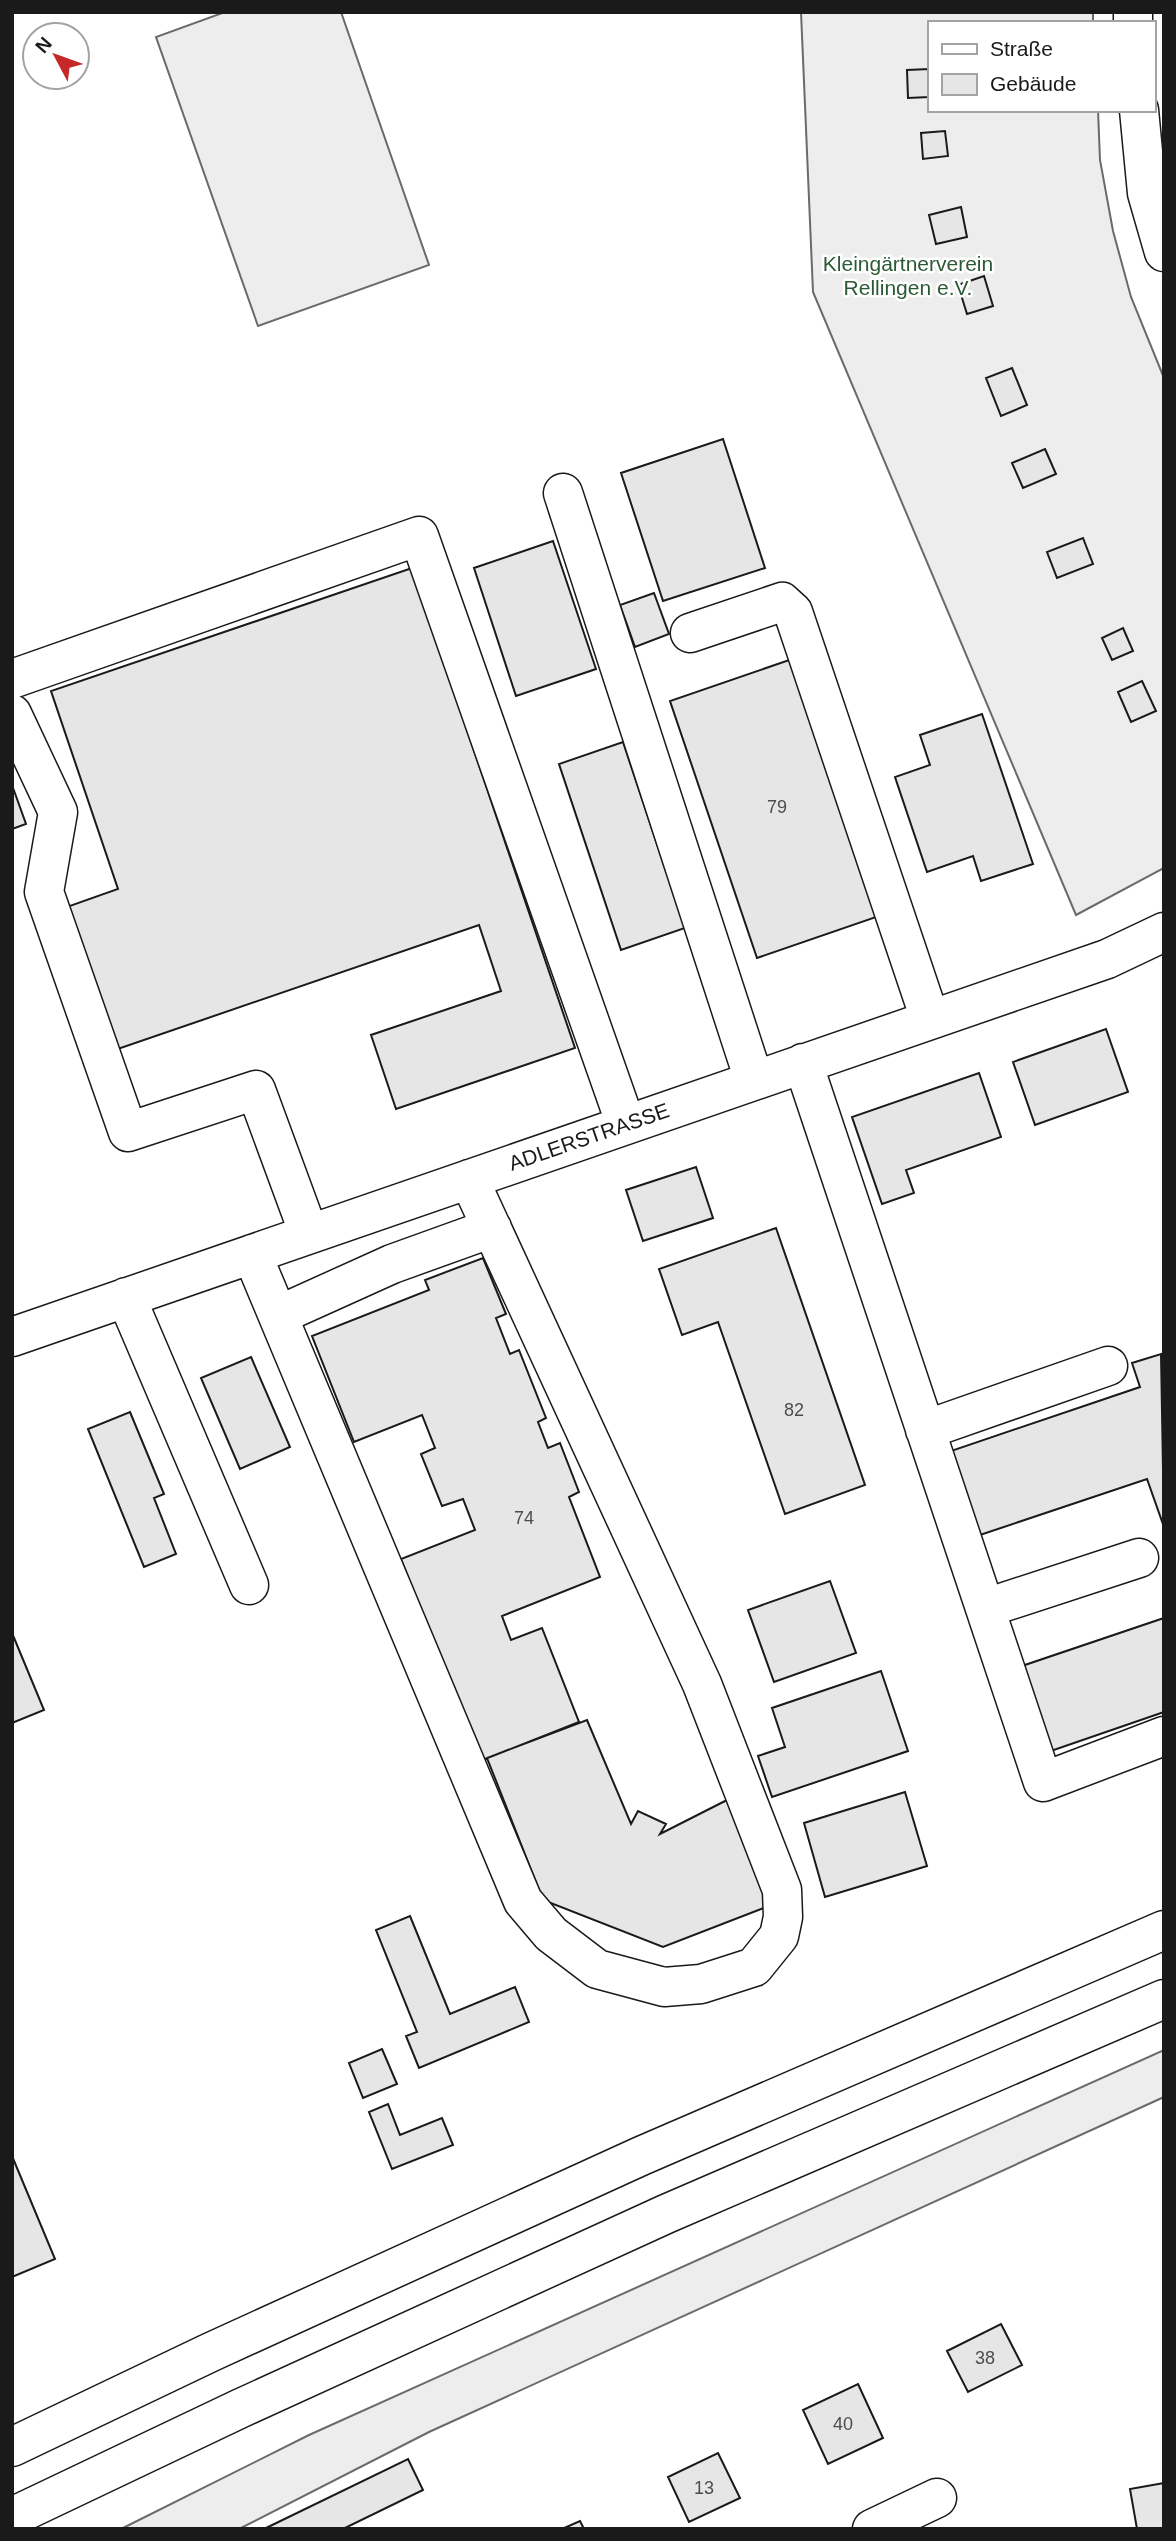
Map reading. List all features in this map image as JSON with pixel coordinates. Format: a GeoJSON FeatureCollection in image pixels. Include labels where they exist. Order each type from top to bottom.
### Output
{"type":"FeatureCollection","features":[{"type":"Feature","properties":{"kind":"main road"},"geometry":{"type":"LineString","coordinates":[[1139,112],[1147,193],[1164,251]]}},
{"type":"Feature","properties":{"kind":"main road"},"geometry":{"type":"LineString","coordinates":[[563,493],[754,1080]]}},
{"type":"Feature","properties":{"kind":"main road"},"geometry":{"type":"LineString","coordinates":[[12,679],[419,536],[626,1125]]}},
{"type":"Feature","properties":{"kind":"main road"},"geometry":{"type":"LineString","coordinates":[[690,634],[782,602],[793,611],[930,1019]]}},
{"type":"Feature","properties":{"kind":"main road"},"geometry":{"type":"LineString","coordinates":[[12,714],[58,812],[44,892],[128,1132],[256,1090],[309,1234]]}},
{"type":"Feature","properties":{"kind":"main road","name":"ADLERSTRASSE"},"geometry":{"type":"LineString","coordinates":[[12,1337],[1107,959],[1164,932]]}},
{"type":"Feature","properties":{"kind":"main road"},"geometry":{"type":"LineString","coordinates":[[803,1063],[1043,1782],[1164,1736]]}},
{"type":"Feature","properties":{"kind":"main road"},"geometry":{"type":"LineString","coordinates":[[252,1254],[523,1901],[551,1934],[597,1969],[664,1987],[701,1984],[754,1967],[779,1936],[783,1917],[782,1890],[702,1684],[469,1179]]}},
{"type":"Feature","properties":{"kind":"main road"},"geometry":{"type":"LineString","coordinates":[[279,1315],[392,1264],[492,1228]]}},
{"type":"Feature","properties":{"kind":"main road"},"geometry":{"type":"LineString","coordinates":[[126,1297],[249,1585]]}},
{"type":"Feature","properties":{"kind":"main road"},"geometry":{"type":"LineString","coordinates":[[925,1430],[1108,1366]]}},
{"type":"Feature","properties":{"kind":"main road"},"geometry":{"type":"LineString","coordinates":[[986,1608],[1139,1558]]}},
{"type":"Feature","properties":{"kind":"main road"},"geometry":{"type":"LineString","coordinates":[[12,2447],[211,2352],[641,2156],[1164,1930]]}},
{"type":"Feature","properties":{"kind":"main road"},"geometry":{"type":"LineString","coordinates":[[12,2517],[239,2409],[666,2214],[1164,1999]]}},
{"type":"Feature","properties":{"kind":"main road"},"geometry":{"type":"LineString","coordinates":[[872,2529],[937,2498]]}},
{"type":"Feature","properties":{"kind":"shaded area"},"geometry":{"type":"Polygon","coordinates":[[[225,12],[341,12],[429,265],[258,326],[156,37],[225,12]]]}},
{"type":"Feature","properties":{"kind":"shaded area","name":"Kleingärtnerverein Rellingen e.V."},"geometry":{"type":"Polygon","coordinates":[[[801,12],[1093,12],[1093,21],[928,21],[928,112],[1098,112],[1100,160],[1113,231],[1131,297],[1164,378],[1164,868],[1076,915],[813,292],[801,12]]]}},
{"type":"Feature","properties":{"kind":"shaded area"},"geometry":{"type":"Polygon","coordinates":[[[1164,2050],[1164,2097],[429,2432],[239,2529],[121,2529],[309,2435],[1164,2050]]]}},
{"type":"Feature","properties":{"kind":"building"},"geometry":{"type":"Polygon","coordinates":[[[928,69],[928,97],[908,98],[907,70],[928,69]]]}},
{"type":"Feature","properties":{"kind":"building"},"geometry":{"type":"Polygon","coordinates":[[[945,131],[948,156],[923,159],[921,133],[945,131]]]}},
{"type":"Feature","properties":{"kind":"building"},"geometry":{"type":"Polygon","coordinates":[[[961,207],[967,237],[936,244],[929,215],[961,207]]]}},
{"type":"Feature","properties":{"kind":"building"},"geometry":{"type":"Polygon","coordinates":[[[984,276],[993,306],[967,314],[958,285],[984,276]]]}},
{"type":"Feature","properties":{"kind":"building"},"geometry":{"type":"Polygon","coordinates":[[[1012,368],[1027,405],[1001,416],[986,378],[1012,368]]]}},
{"type":"Feature","properties":{"kind":"building"},"geometry":{"type":"Polygon","coordinates":[[[723,439],[765,568],[663,601],[621,473],[723,439]]]}},
{"type":"Feature","properties":{"kind":"building"},"geometry":{"type":"Polygon","coordinates":[[[1045,449],[1056,474],[1023,488],[1012,463],[1045,449]]]}},
{"type":"Feature","properties":{"kind":"building"},"geometry":{"type":"Polygon","coordinates":[[[1083,538],[1093,564],[1057,578],[1047,552],[1083,538]]]}},
{"type":"Feature","properties":{"kind":"building"},"geometry":{"type":"Polygon","coordinates":[[[553,541],[596,669],[516,696],[474,568],[553,541]]]}},
{"type":"Feature","properties":{"kind":"building"},"geometry":{"type":"Polygon","coordinates":[[[412,568],[575,1048],[396,1109],[371,1035],[501,991],[479,925],[109,1052],[61,909],[118,889],[51,691],[412,568]]]}},
{"type":"Feature","properties":{"kind":"building"},"geometry":{"type":"Polygon","coordinates":[[[654,593],[669,634],[635,647],[620,605],[654,593]]]}},
{"type":"Feature","properties":{"kind":"building"},"geometry":{"type":"Polygon","coordinates":[[[1123,628],[1133,651],[1112,660],[1102,638],[1123,628]]]}},
{"type":"Feature","properties":{"kind":"building"},"geometry":{"type":"Polygon","coordinates":[[[798,657],[885,914],[757,958],[670,701],[798,657]]]}},
{"type":"Feature","properties":{"kind":"building"},"geometry":{"type":"Polygon","coordinates":[[[1142,681],[1156,711],[1131,722],[1118,692],[1142,681]]]}},
{"type":"Feature","properties":{"kind":"building"},"geometry":{"type":"Polygon","coordinates":[[[982,714],[1033,864],[981,881],[973,856],[927,872],[895,777],[930,765],[920,735],[982,714]]]}},
{"type":"Feature","properties":{"kind":"building"},"geometry":{"type":"Polygon","coordinates":[[[623,742],[685,928],[621,950],[559,764],[623,742]]]}},
{"type":"Feature","properties":{"kind":"building"},"geometry":{"type":"Polygon","coordinates":[[[12,785],[26,824],[12,829],[12,785]]]}},
{"type":"Feature","properties":{"kind":"building"},"geometry":{"type":"Polygon","coordinates":[[[1106,1029],[1128,1092],[1035,1125],[1013,1062],[1106,1029]]]}},
{"type":"Feature","properties":{"kind":"building"},"geometry":{"type":"Polygon","coordinates":[[[979,1073],[1001,1137],[906,1170],[914,1193],[882,1204],[852,1117],[979,1073]]]}},
{"type":"Feature","properties":{"kind":"building"},"geometry":{"type":"Polygon","coordinates":[[[696,1167],[713,1218],[643,1241],[626,1190],[696,1167]]]}},
{"type":"Feature","properties":{"kind":"building"},"geometry":{"type":"Polygon","coordinates":[[[776,1228],[865,1485],[785,1514],[718,1322],[682,1335],[659,1269],[776,1228]]]}},
{"type":"Feature","properties":{"kind":"building"},"geometry":{"type":"Polygon","coordinates":[[[483,1258],[506,1314],[496,1318],[510,1354],[519,1350],[546,1418],[538,1422],[548,1448],[560,1443],[579,1492],[569,1497],[600,1577],[502,1616],[511,1640],[542,1628],[579,1722],[480,1761],[401,1559],[475,1530],[463,1499],[442,1506],[421,1454],[435,1448],[422,1415],[354,1442],[312,1336],[429,1290],[425,1280],[483,1258]]]}},
{"type":"Feature","properties":{"kind":"building"},"geometry":{"type":"Polygon","coordinates":[[[1161,1354],[1164,1527],[1147,1479],[974,1537],[945,1453],[1140,1387],[1132,1363],[1161,1354]]]}},
{"type":"Feature","properties":{"kind":"building"},"geometry":{"type":"Polygon","coordinates":[[[251,1357],[290,1447],[240,1469],[201,1378],[251,1357]]]}},
{"type":"Feature","properties":{"kind":"building"},"geometry":{"type":"Polygon","coordinates":[[[130,1412],[164,1494],[154,1498],[176,1554],[144,1567],[88,1429],[130,1412]]]}},
{"type":"Feature","properties":{"kind":"building"},"geometry":{"type":"Polygon","coordinates":[[[830,1581],[856,1653],[774,1682],[748,1610],[830,1581]]]}},
{"type":"Feature","properties":{"kind":"building"},"geometry":{"type":"Polygon","coordinates":[[[1164,1618],[1164,1712],[1048,1752],[1019,1667],[1164,1618]]]}},
{"type":"Feature","properties":{"kind":"building"},"geometry":{"type":"Polygon","coordinates":[[[12,1633],[44,1710],[12,1723],[12,1633]]]}},
{"type":"Feature","properties":{"kind":"building"},"geometry":{"type":"Polygon","coordinates":[[[881,1671],[908,1751],[772,1797],[758,1756],[785,1747],[772,1708],[881,1671]]]}},
{"type":"Feature","properties":{"kind":"building"},"geometry":{"type":"Polygon","coordinates":[[[587,1720],[631,1824],[638,1811],[666,1824],[660,1834],[731,1798],[774,1904],[663,1947],[543,1900],[487,1758],[587,1720]]]}},
{"type":"Feature","properties":{"kind":"building"},"geometry":{"type":"Polygon","coordinates":[[[905,1792],[927,1866],[825,1897],[804,1823],[905,1792]]]}},
{"type":"Feature","properties":{"kind":"building"},"geometry":{"type":"Polygon","coordinates":[[[410,1916],[450,2014],[515,1987],[529,2022],[419,2068],[406,2036],[417,2032],[376,1930],[410,1916]]]}},
{"type":"Feature","properties":{"kind":"building"},"geometry":{"type":"Polygon","coordinates":[[[382,2049],[397,2084],[363,2098],[349,2063],[382,2049]]]}},
{"type":"Feature","properties":{"kind":"building"},"geometry":{"type":"Polygon","coordinates":[[[388,2104],[400,2135],[442,2118],[453,2145],[392,2169],[369,2112],[388,2104]]]}},
{"type":"Feature","properties":{"kind":"building"},"geometry":{"type":"Polygon","coordinates":[[[12,2156],[55,2259],[12,2277],[12,2156]]]}},
{"type":"Feature","properties":{"kind":"building"},"geometry":{"type":"Polygon","coordinates":[[[1001,2324],[1022,2365],[968,2392],[947,2351],[1001,2324]]]}},
{"type":"Feature","properties":{"kind":"building"},"geometry":{"type":"Polygon","coordinates":[[[858,2384],[883,2438],[828,2464],[803,2410],[858,2384]]]}},
{"type":"Feature","properties":{"kind":"building"},"geometry":{"type":"Polygon","coordinates":[[[718,2453],[740,2498],[689,2522],[668,2477],[718,2453]]]}},
{"type":"Feature","properties":{"kind":"building"},"geometry":{"type":"Polygon","coordinates":[[[408,2459],[423,2490],[343,2529],[264,2529],[408,2459]]]}},
{"type":"Feature","properties":{"kind":"building"},"geometry":{"type":"Polygon","coordinates":[[[1164,2483],[1164,2529],[1137,2529],[1130,2489],[1164,2483]]]}},
{"type":"Feature","properties":{"kind":"building"},"geometry":{"type":"Polygon","coordinates":[[[580,2521],[584,2529],[562,2529],[580,2521]]]}}]}
